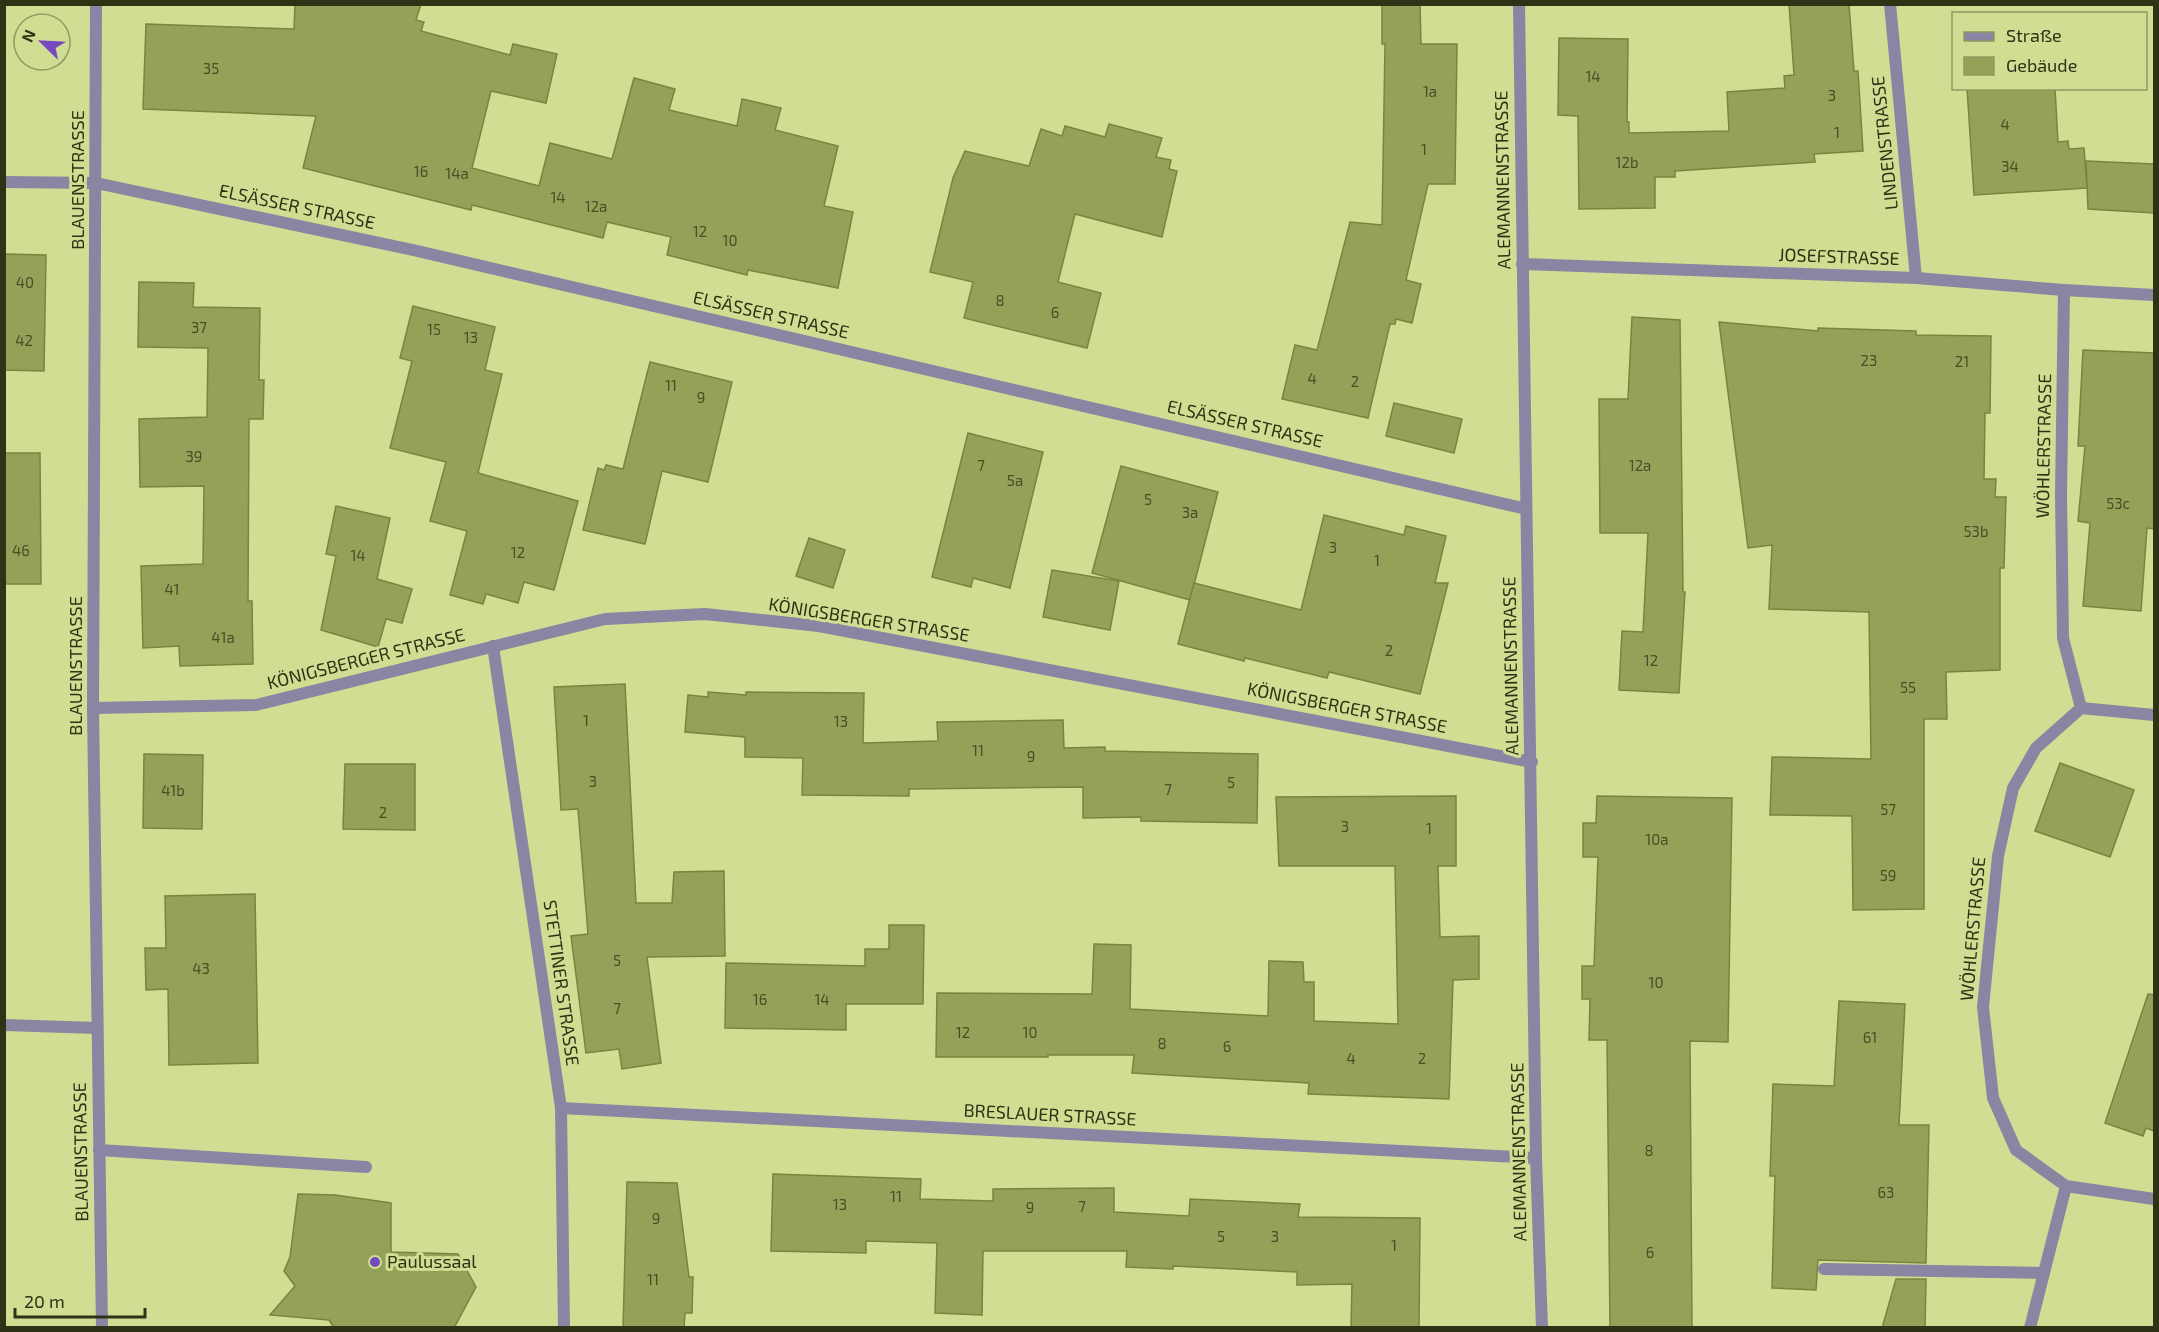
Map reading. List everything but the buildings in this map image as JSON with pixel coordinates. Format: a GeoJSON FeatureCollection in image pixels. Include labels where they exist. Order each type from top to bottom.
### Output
{"type":"FeatureCollection","features":[{"type":"Feature","properties":{"kind":"street","name":"BLAUENSTRASSE"},"geometry":{"type":"LineString","coordinates":[[96,4],[93,708],[102,1328]]}},
{"type":"Feature","properties":{"kind":"street","name":"ALEMANNENSTRASSE"},"geometry":{"type":"LineString","coordinates":[[1519,4],[1532,762],[1536,1158],[1542,1328]]}},
{"type":"Feature","properties":{"kind":"street","name":"LINDENSTRASSE"},"geometry":{"type":"LineString","coordinates":[[1890,4],[1916,278]]}},
{"type":"Feature","properties":{"kind":"street","name":"ELSÄSSER STRASSE"},"geometry":{"type":"LineString","coordinates":[[4,182],[96,183],[424,252],[1526,509]]}},
{"type":"Feature","properties":{"kind":"street","name":"JOSEFSTRASSE"},"geometry":{"type":"LineString","coordinates":[[1522,264],[1916,278],[2154,295]]}},
{"type":"Feature","properties":{"kind":"street","name":"WÖHLERSTRASSE"},"geometry":{"type":"LineString","coordinates":[[2064,290],[2061,495],[2062,638],[2081,708],[2036,748],[2013,788],[1998,856],[1983,1007],[1994,1098],[2016,1150],[2066,1186],[2154,1199]]}},
{"type":"Feature","properties":{"kind":"street","name":"KÖNIGSBERGER STRASSE"},"geometry":{"type":"LineString","coordinates":[[93,708],[256,705],[605,619],[705,614],[819,626],[1532,762]]}},
{"type":"Feature","properties":{"kind":"street","name":"STETTINER STRASSE"},"geometry":{"type":"LineString","coordinates":[[493,646],[561,1108],[564,1328]]}},
{"type":"Feature","properties":{"kind":"street"},"geometry":{"type":"LineString","coordinates":[[2081,708],[2154,715]]}},
{"type":"Feature","properties":{"kind":"street"},"geometry":{"type":"LineString","coordinates":[[4,1025],[97,1028]]}},
{"type":"Feature","properties":{"kind":"street","name":"BRESLAUER STRASSE"},"geometry":{"type":"LineString","coordinates":[[561,1108],[1536,1158]]}},
{"type":"Feature","properties":{"kind":"street"},"geometry":{"type":"LineString","coordinates":[[99,1150],[366,1167]]}},
{"type":"Feature","properties":{"kind":"street"},"geometry":{"type":"LineString","coordinates":[[2030,1328],[2066,1186]]}},
{"type":"Feature","properties":{"kind":"street"},"geometry":{"type":"LineString","coordinates":[[1824,1269],[2043,1273]]}},
{"type":"Feature","properties":{"kind":"place","name":"Paulussaal"},"geometry":{"type":"Point","coordinates":[375,1262]}}]}
